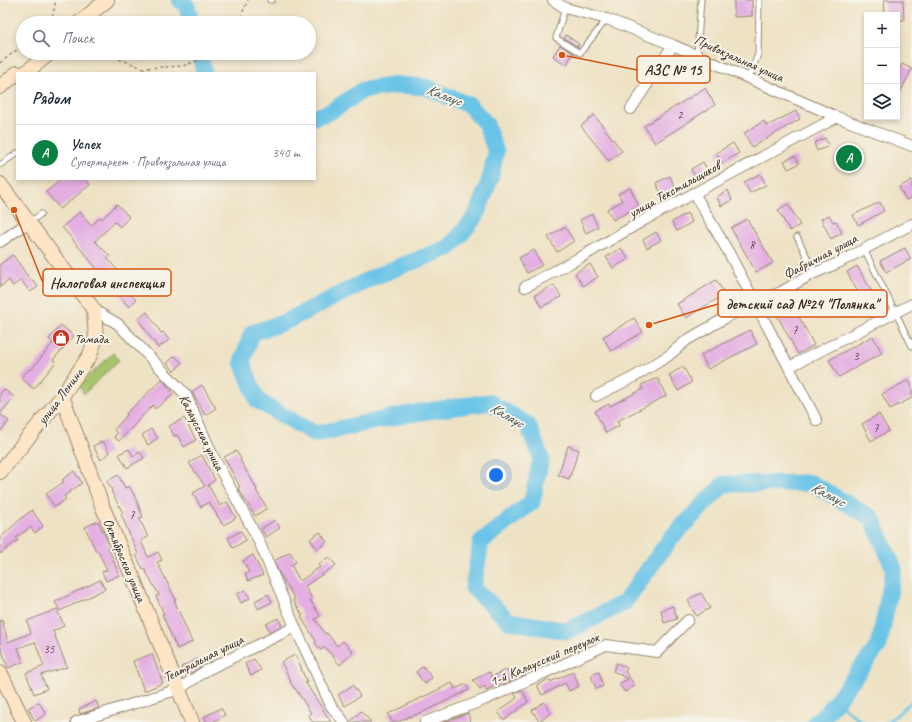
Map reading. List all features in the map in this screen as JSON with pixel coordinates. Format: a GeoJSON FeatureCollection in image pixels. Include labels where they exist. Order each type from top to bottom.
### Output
{"type":"FeatureCollection","features":[{"type":"Feature","properties":{"kind":"main road"},"geometry":{"type":"LineString","coordinates":[[88,16],[107,0]]}},
{"type":"Feature","properties":{"kind":"main road"},"geometry":{"type":"LineString","coordinates":[[90,16],[107,0]]}},
{"type":"Feature","properties":{"kind":"main road"},"geometry":{"type":"LineString","coordinates":[[18,72],[33,60]]}},
{"type":"Feature","properties":{"kind":"main road"},"geometry":{"type":"LineString","coordinates":[[26,72],[41,60]]}},
{"type":"Feature","properties":{"kind":"main road"},"geometry":{"type":"LineString","coordinates":[[0,87],[16,74]]}},
{"type":"Feature","properties":{"kind":"main road"},"geometry":{"type":"LineString","coordinates":[[0,94],[16,81]]}},
{"type":"Feature","properties":{"kind":"main road","name":"Калаусская улица"},"geometry":{"type":"LineString","coordinates":[[0,184],[94,310]]}},
{"type":"Feature","properties":{"kind":"main road","name":"улица Ленина"},"geometry":{"type":"LineString","coordinates":[[0,472],[62,396],[90,355],[96,337],[94,310]]}},
{"type":"Feature","properties":{"kind":"main road","name":"Октябрьская улица"},"geometry":{"type":"LineString","coordinates":[[62,396],[103,508],[192,722]]}},
{"type":"Feature","properties":{"kind":"main road"},"geometry":{"type":"LineString","coordinates":[[0,672],[24,722]]}},
{"type":"Feature","properties":{"kind":"street","name":"Привокзальная улица"},"geometry":{"type":"LineString","coordinates":[[553,0],[566,8],[607,19],[673,45],[837,117],[912,146]]}},
{"type":"Feature","properties":{"kind":"street"},"geometry":{"type":"LineString","coordinates":[[631,109],[673,45]]}},
{"type":"Feature","properties":{"kind":"street","name":"улица Текстильщиков"},"geometry":{"type":"LineString","coordinates":[[525,287],[694,193],[837,117]]}},
{"type":"Feature","properties":{"kind":"street"},"geometry":{"type":"LineString","coordinates":[[694,193],[729,253],[817,421]]}},
{"type":"Feature","properties":{"kind":"street"},"geometry":{"type":"LineString","coordinates":[[0,242],[29,222]]}},
{"type":"Feature","properties":{"kind":"street","name":"Фабричная улица"},"geometry":{"type":"LineString","coordinates":[[596,396],[634,377],[668,356],[687,340],[754,302],[781,292],[912,224]]}},
{"type":"Feature","properties":{"kind":"street"},"geometry":{"type":"LineString","coordinates":[[789,367],[912,304]]}},
{"type":"Feature","properties":{"kind":"street","name":"Калаусская улица"},"geometry":{"type":"LineString","coordinates":[[94,310],[118,324],[186,395],[213,456],[258,539],[295,627],[331,706],[344,722]]}},
{"type":"Feature","properties":{"kind":"street","name":"1-й Калаусский переулок"},"geometry":{"type":"LineString","coordinates":[[425,722],[484,700],[606,645],[657,652],[688,620]]}},
{"type":"Feature","properties":{"kind":"street","name":"Театральная улица"},"geometry":{"type":"LineString","coordinates":[[76,722],[179,688],[207,670],[295,627]]}},
{"type":"Feature","properties":{"kind":"lane"},"geometry":{"type":"LineString","coordinates":[[697,55],[701,0]]}},
{"type":"Feature","properties":{"kind":"lane"},"geometry":{"type":"LineString","coordinates":[[749,78],[758,54],[759,0]]}},
{"type":"Feature","properties":{"kind":"lane"},"geometry":{"type":"LineString","coordinates":[[566,8],[556,38],[580,53],[607,19]]}},
{"type":"Feature","properties":{"kind":"lane"},"geometry":{"type":"LineString","coordinates":[[0,166],[16,154]]}},
{"type":"Feature","properties":{"kind":"lane"},"geometry":{"type":"LineString","coordinates":[[29,222],[41,214]]}},
{"type":"Feature","properties":{"kind":"lane"},"geometry":{"type":"LineString","coordinates":[[797,237],[815,273]]}},
{"type":"Feature","properties":{"kind":"lane"},"geometry":{"type":"LineString","coordinates":[[864,249],[912,346]]}},
{"type":"Feature","properties":{"kind":"path"},"geometry":{"type":"LineString","coordinates":[[53,16],[56,6],[55,0]]}},
{"type":"Feature","properties":{"kind":"path"},"geometry":{"type":"LineString","coordinates":[[241,16],[248,0]]}},
{"type":"Feature","properties":{"kind":"path"},"geometry":{"type":"LineString","coordinates":[[0,63],[16,50]]}},
{"type":"Feature","properties":{"kind":"path"},"geometry":{"type":"LineString","coordinates":[[122,60],[144,68],[184,66],[200,60]]}},
{"type":"Feature","properties":{"kind":"green space"},"geometry":{"type":"Polygon","coordinates":[[[113,353],[119,360],[84,394],[79,386],[113,353]]]}},
{"type":"Feature","properties":{"kind":"building"},"geometry":{"type":"Polygon","coordinates":[[[734,0],[752,0],[752,16],[734,17],[734,0]]]}},
{"type":"Feature","properties":{"kind":"building"},"geometry":{"type":"Polygon","coordinates":[[[884,0],[903,0],[904,20],[900,20],[900,12],[885,12],[884,0]]]}},
{"type":"Feature","properties":{"kind":"building"},"geometry":{"type":"Polygon","coordinates":[[[566,35],[579,44],[578,47],[564,38],[566,35]]]}},
{"type":"Feature","properties":{"kind":"building"},"geometry":{"type":"Polygon","coordinates":[[[560,45],[573,53],[566,65],[553,56],[560,45]]]}},
{"type":"Feature","properties":{"kind":"building"},"geometry":{"type":"Polygon","coordinates":[[[902,64],[912,69],[900,92],[900,84],[900,68],[902,64]]]}},
{"type":"Feature","properties":{"kind":"building"},"geometry":{"type":"Polygon","coordinates":[[[705,88],[715,105],[655,143],[644,126],[705,88]]]}},
{"type":"Feature","properties":{"kind":"building"},"geometry":{"type":"Polygon","coordinates":[[[796,111],[800,119],[752,147],[744,133],[764,121],[767,126],[796,111]]]}},
{"type":"Feature","properties":{"kind":"building"},"geometry":{"type":"Polygon","coordinates":[[[594,115],[622,151],[609,161],[581,126],[594,115]]]}},
{"type":"Feature","properties":{"kind":"building"},"geometry":{"type":"Polygon","coordinates":[[[825,138],[829,146],[817,151],[814,143],[825,138]]]}},
{"type":"Feature","properties":{"kind":"building"},"geometry":{"type":"Polygon","coordinates":[[[733,143],[739,153],[722,163],[716,153],[733,143]]]}},
{"type":"Feature","properties":{"kind":"building"},"geometry":{"type":"Polygon","coordinates":[[[852,146],[860,164],[847,170],[838,152],[852,146]]]}},
{"type":"Feature","properties":{"kind":"building"},"geometry":{"type":"Polygon","coordinates":[[[795,156],[799,164],[788,169],[784,161],[795,156]]]}},
{"type":"Feature","properties":{"kind":"building"},"geometry":{"type":"Polygon","coordinates":[[[703,162],[708,171],[696,178],[691,169],[703,162]]]}},
{"type":"Feature","properties":{"kind":"building"},"geometry":{"type":"Polygon","coordinates":[[[760,174],[766,185],[750,193],[744,182],[760,174]]]}},
{"type":"Feature","properties":{"kind":"building"},"geometry":{"type":"Polygon","coordinates":[[[670,176],[675,188],[662,195],[656,183],[670,176]]]}},
{"type":"Feature","properties":{"kind":"building"},"geometry":{"type":"Polygon","coordinates":[[[61,180],[86,180],[90,185],[60,209],[46,192],[61,180]]]}},
{"type":"Feature","properties":{"kind":"building"},"geometry":{"type":"Polygon","coordinates":[[[912,180],[912,197],[906,200],[899,187],[912,180]]]}},
{"type":"Feature","properties":{"kind":"building"},"geometry":{"type":"Polygon","coordinates":[[[630,188],[639,206],[613,220],[607,209],[622,201],[618,194],[630,188]]]}},
{"type":"Feature","properties":{"kind":"building"},"geometry":{"type":"Polygon","coordinates":[[[728,190],[732,200],[721,206],[717,197],[728,190]]]}},
{"type":"Feature","properties":{"kind":"building"},"geometry":{"type":"Polygon","coordinates":[[[880,202],[884,211],[858,225],[853,215],[880,202]]]}},
{"type":"Feature","properties":{"kind":"building"},"geometry":{"type":"Polygon","coordinates":[[[117,204],[129,217],[120,227],[115,222],[95,241],[110,256],[107,258],[118,271],[115,274],[125,284],[123,286],[136,300],[129,307],[62,227],[80,212],[91,226],[100,217],[102,219],[117,204]]]}},
{"type":"Feature","properties":{"kind":"building"},"geometry":{"type":"Polygon","coordinates":[[[788,204],[800,225],[790,231],[778,210],[788,204]]]}},
{"type":"Feature","properties":{"kind":"building"},"geometry":{"type":"Polygon","coordinates":[[[687,213],[692,222],[677,231],[672,222],[687,213]]]}},
{"type":"Feature","properties":{"kind":"building"},"geometry":{"type":"Polygon","coordinates":[[[592,214],[598,227],[586,233],[580,220],[592,214]]]}},
{"type":"Feature","properties":{"kind":"building"},"geometry":{"type":"Polygon","coordinates":[[[829,215],[833,222],[836,221],[842,233],[831,239],[821,219],[829,215]]]}},
{"type":"Feature","properties":{"kind":"building"},"geometry":{"type":"Polygon","coordinates":[[[747,219],[773,263],[756,272],[731,228],[747,219]]]}},
{"type":"Feature","properties":{"kind":"building"},"geometry":{"type":"Polygon","coordinates":[[[565,227],[574,241],[557,252],[548,237],[565,227]]]}},
{"type":"Feature","properties":{"kind":"building"},"geometry":{"type":"Polygon","coordinates":[[[656,232],[661,240],[647,248],[643,240],[656,232]]]}},
{"type":"Feature","properties":{"kind":"building"},"geometry":{"type":"Polygon","coordinates":[[[621,248],[628,259],[613,268],[606,257],[621,248]]]}},
{"type":"Feature","properties":{"kind":"building"},"geometry":{"type":"Polygon","coordinates":[[[905,248],[911,259],[886,272],[880,261],[905,248]]]}},
{"type":"Feature","properties":{"kind":"building"},"geometry":{"type":"Polygon","coordinates":[[[534,250],[542,265],[527,273],[519,258],[534,250]]]}},
{"type":"Feature","properties":{"kind":"building"},"geometry":{"type":"Polygon","coordinates":[[[13,255],[31,281],[33,280],[38,287],[30,292],[21,280],[13,286],[9,280],[0,287],[0,264],[13,255]]]}},
{"type":"Feature","properties":{"kind":"building"},"geometry":{"type":"Polygon","coordinates":[[[590,264],[598,277],[583,286],[575,273],[590,264]]]}},
{"type":"Feature","properties":{"kind":"building"},"geometry":{"type":"Polygon","coordinates":[[[857,266],[872,292],[861,298],[847,272],[857,266]]]}},
{"type":"Feature","properties":{"kind":"building"},"geometry":{"type":"Polygon","coordinates":[[[716,280],[725,294],[686,318],[677,304],[716,280]]]}},
{"type":"Feature","properties":{"kind":"building"},"geometry":{"type":"Polygon","coordinates":[[[554,285],[561,297],[541,307],[535,295],[554,285]]]}},
{"type":"Feature","properties":{"kind":"building"},"geometry":{"type":"Polygon","coordinates":[[[793,306],[814,345],[798,354],[777,315],[793,306]]]}},
{"type":"Feature","properties":{"kind":"building"},"geometry":{"type":"Polygon","coordinates":[[[147,312],[161,333],[163,332],[169,340],[158,348],[138,319],[147,312]]]}},
{"type":"Feature","properties":{"kind":"building"},"geometry":{"type":"Polygon","coordinates":[[[634,318],[643,332],[611,351],[603,337],[634,318]]]}},
{"type":"Feature","properties":{"kind":"building"},"geometry":{"type":"Polygon","coordinates":[[[61,325],[74,336],[53,360],[56,362],[34,389],[21,378],[29,369],[31,370],[53,343],[49,339],[61,325]]]}},
{"type":"Feature","properties":{"kind":"building"},"geometry":{"type":"Polygon","coordinates":[[[750,330],[757,344],[708,369],[701,355],[750,330]]]}},
{"type":"Feature","properties":{"kind":"building"},"geometry":{"type":"Polygon","coordinates":[[[873,336],[882,353],[839,377],[829,360],[873,336]]]}},
{"type":"Feature","properties":{"kind":"building"},"geometry":{"type":"Polygon","coordinates":[[[175,356],[182,363],[174,371],[167,363],[175,356]]]}},
{"type":"Feature","properties":{"kind":"building"},"geometry":{"type":"Polygon","coordinates":[[[683,367],[692,382],[678,391],[669,375],[683,367]]]}},
{"type":"Feature","properties":{"kind":"building"},"geometry":{"type":"Polygon","coordinates":[[[162,379],[174,394],[155,409],[153,405],[119,441],[114,437],[117,433],[114,430],[127,415],[126,414],[162,379]]]}},
{"type":"Feature","properties":{"kind":"building"},"geometry":{"type":"Polygon","coordinates":[[[658,379],[666,396],[617,421],[619,426],[606,433],[595,411],[609,404],[610,406],[643,389],[641,385],[658,379]]]}},
{"type":"Feature","properties":{"kind":"building"},"geometry":{"type":"Polygon","coordinates":[[[909,380],[912,387],[912,398],[890,409],[882,394],[909,380]]]}},
{"type":"Feature","properties":{"kind":"building"},"geometry":{"type":"Polygon","coordinates":[[[202,385],[216,408],[205,415],[192,392],[202,385]]]}},
{"type":"Feature","properties":{"kind":"building"},"geometry":{"type":"Polygon","coordinates":[[[4,389],[14,397],[0,414],[0,394],[4,389]]]}},
{"type":"Feature","properties":{"kind":"building"},"geometry":{"type":"Polygon","coordinates":[[[0,414],[9,421],[0,432],[0,414]]]}},
{"type":"Feature","properties":{"kind":"building"},"geometry":{"type":"Polygon","coordinates":[[[879,414],[889,431],[871,441],[862,424],[879,414]]]}},
{"type":"Feature","properties":{"kind":"building"},"geometry":{"type":"Polygon","coordinates":[[[184,418],[196,440],[184,447],[177,435],[174,436],[169,426],[184,418]]]}},
{"type":"Feature","properties":{"kind":"building"},"geometry":{"type":"Polygon","coordinates":[[[151,429],[158,438],[148,445],[142,435],[151,429]]]}},
{"type":"Feature","properties":{"kind":"building"},"geometry":{"type":"Polygon","coordinates":[[[104,442],[109,452],[101,460],[93,446],[104,442]]]}},
{"type":"Feature","properties":{"kind":"building"},"geometry":{"type":"Polygon","coordinates":[[[568,446],[579,450],[569,479],[558,475],[568,446]]]}},
{"type":"Feature","properties":{"kind":"building"},"geometry":{"type":"Polygon","coordinates":[[[129,449],[133,456],[140,452],[144,458],[127,468],[119,454],[129,449]]]}},
{"type":"Feature","properties":{"kind":"building"},"geometry":{"type":"Polygon","coordinates":[[[236,451],[267,508],[255,516],[238,488],[240,487],[224,457],[236,451]]]}},
{"type":"Feature","properties":{"kind":"building"},"geometry":{"type":"Polygon","coordinates":[[[202,455],[215,480],[208,485],[220,506],[227,502],[236,518],[223,525],[209,502],[201,507],[193,493],[205,486],[189,463],[202,455]]]}},
{"type":"Feature","properties":{"kind":"building"},"geometry":{"type":"Polygon","coordinates":[[[74,471],[82,483],[64,496],[66,499],[55,507],[46,494],[64,482],[62,480],[74,471]]]}},
{"type":"Feature","properties":{"kind":"building"},"geometry":{"type":"Polygon","coordinates":[[[118,475],[125,488],[129,486],[134,495],[143,517],[139,518],[148,537],[141,541],[148,557],[158,552],[162,560],[157,562],[176,600],[174,600],[192,642],[177,649],[156,596],[159,595],[136,555],[138,554],[121,514],[123,513],[107,481],[118,475]]]}},
{"type":"Feature","properties":{"kind":"building"},"geometry":{"type":"Polygon","coordinates":[[[32,510],[43,526],[35,533],[30,527],[16,538],[18,540],[0,554],[0,538],[32,510]]]}},
{"type":"Feature","properties":{"kind":"building"},"geometry":{"type":"Polygon","coordinates":[[[275,520],[280,528],[266,537],[261,529],[275,520]]]}},
{"type":"Feature","properties":{"kind":"building"},"geometry":{"type":"Polygon","coordinates":[[[98,521],[119,575],[106,581],[102,572],[107,570],[85,527],[98,521]]]}},
{"type":"Feature","properties":{"kind":"building"},"geometry":{"type":"Polygon","coordinates":[[[241,531],[246,540],[233,548],[228,538],[241,531]]]}},
{"type":"Feature","properties":{"kind":"building"},"geometry":{"type":"Polygon","coordinates":[[[320,532],[327,542],[317,549],[310,539],[320,532]]]}},
{"type":"Feature","properties":{"kind":"building"},"geometry":{"type":"Polygon","coordinates":[[[290,552],[296,562],[291,565],[300,581],[320,567],[318,565],[329,557],[336,565],[305,586],[312,599],[310,600],[320,616],[315,619],[325,634],[327,633],[337,646],[343,641],[353,652],[340,665],[325,647],[321,650],[315,643],[316,641],[301,617],[303,616],[293,600],[295,599],[278,571],[274,561],[290,552]]]}},
{"type":"Feature","properties":{"kind":"building"},"geometry":{"type":"Polygon","coordinates":[[[253,555],[263,575],[248,581],[245,574],[249,572],[243,561],[253,555]]]}},
{"type":"Feature","properties":{"kind":"building"},"geometry":{"type":"Polygon","coordinates":[[[100,580],[105,589],[60,611],[55,602],[100,580]]]}},
{"type":"Feature","properties":{"kind":"building"},"geometry":{"type":"Polygon","coordinates":[[[245,590],[250,598],[241,603],[237,594],[245,590]]]}},
{"type":"Feature","properties":{"kind":"building"},"geometry":{"type":"Polygon","coordinates":[[[701,593],[710,608],[696,616],[688,600],[701,593]]]}},
{"type":"Feature","properties":{"kind":"building"},"geometry":{"type":"Polygon","coordinates":[[[268,594],[272,602],[258,609],[255,601],[268,594]]]}},
{"type":"Feature","properties":{"kind":"building"},"geometry":{"type":"Polygon","coordinates":[[[673,606],[677,619],[664,623],[661,610],[673,606]]]}},
{"type":"Feature","properties":{"kind":"building"},"geometry":{"type":"Polygon","coordinates":[[[57,609],[64,626],[53,631],[67,667],[41,675],[47,689],[34,694],[26,673],[44,666],[35,642],[18,648],[23,662],[8,668],[0,645],[0,621],[2,620],[8,642],[31,633],[27,621],[57,609]]]}},
{"type":"Feature","properties":{"kind":"building"},"geometry":{"type":"Polygon","coordinates":[[[278,618],[282,625],[270,632],[266,624],[278,618]]]}},
{"type":"Feature","properties":{"kind":"building"},"geometry":{"type":"Polygon","coordinates":[[[152,654],[163,683],[144,691],[133,661],[152,654]]]}},
{"type":"Feature","properties":{"kind":"building"},"geometry":{"type":"Polygon","coordinates":[[[295,655],[307,682],[305,682],[331,722],[313,722],[308,715],[311,713],[290,682],[291,681],[281,662],[295,655]]]}},
{"type":"Feature","properties":{"kind":"building"},"geometry":{"type":"Polygon","coordinates":[[[198,659],[202,666],[186,676],[181,667],[198,659]]]}},
{"type":"Feature","properties":{"kind":"building"},"geometry":{"type":"Polygon","coordinates":[[[254,659],[261,670],[251,676],[245,664],[254,659]]]}},
{"type":"Feature","properties":{"kind":"building"},"geometry":{"type":"Polygon","coordinates":[[[617,663],[627,668],[625,671],[635,686],[625,692],[619,684],[628,679],[613,671],[617,663]]]}},
{"type":"Feature","properties":{"kind":"building"},"geometry":{"type":"Polygon","coordinates":[[[423,666],[432,678],[425,684],[416,672],[423,666]]]}},
{"type":"Feature","properties":{"kind":"building"},"geometry":{"type":"Polygon","coordinates":[[[507,669],[512,679],[500,686],[499,685],[486,690],[485,686],[480,689],[473,680],[490,672],[492,677],[507,669]]]}},
{"type":"Feature","properties":{"kind":"building"},"geometry":{"type":"Polygon","coordinates":[[[573,672],[579,686],[569,691],[565,683],[542,695],[537,685],[549,679],[550,682],[573,672]]]}},
{"type":"Feature","properties":{"kind":"building"},"geometry":{"type":"Polygon","coordinates":[[[599,672],[603,686],[596,689],[591,675],[599,672]]]}},
{"type":"Feature","properties":{"kind":"building"},"geometry":{"type":"Polygon","coordinates":[[[452,683],[455,689],[466,684],[469,690],[423,712],[398,722],[392,722],[388,714],[452,683]]]}},
{"type":"Feature","properties":{"kind":"building"},"geometry":{"type":"Polygon","coordinates":[[[353,685],[360,696],[345,706],[338,695],[353,685]]]}},
{"type":"Feature","properties":{"kind":"building"},"geometry":{"type":"Polygon","coordinates":[[[522,690],[528,702],[504,720],[498,712],[517,698],[514,693],[522,690]]]}},
{"type":"Feature","properties":{"kind":"building"},"geometry":{"type":"Polygon","coordinates":[[[96,701],[99,708],[80,714],[79,709],[96,701]]]}},
{"type":"Feature","properties":{"kind":"building"},"geometry":{"type":"Polygon","coordinates":[[[39,702],[46,714],[35,721],[28,708],[39,702]]]}},
{"type":"Feature","properties":{"kind":"building"},"geometry":{"type":"Polygon","coordinates":[[[544,702],[551,713],[539,721],[532,710],[544,702]]]}},
{"type":"Feature","properties":{"kind":"building"},"geometry":{"type":"Polygon","coordinates":[[[221,708],[225,715],[213,722],[207,722],[204,717],[221,708]]]}},
{"type":"Feature","properties":{"kind":"building"},"geometry":{"type":"Polygon","coordinates":[[[361,711],[371,722],[350,722],[361,711]]]}},
{"type":"Feature","properties":{"kind":"building"},"geometry":{"type":"Polygon","coordinates":[[[468,713],[470,722],[444,722],[468,713]]]}},
{"type":"Feature","properties":{"kind":"waterway","name":"Калаус"},"geometry":{"type":"LineString","coordinates":[[180,0],[187,6],[189,16]]}},
{"type":"Feature","properties":{"kind":"waterway","name":"Калаус"},"geometry":{"type":"LineString","coordinates":[[201,60],[204,72]]}},
{"type":"Feature","properties":{"kind":"waterway","name":"Калаус"},"geometry":{"type":"LineString","coordinates":[[316,117],[330,112],[363,90],[399,85],[426,87],[469,105],[486,124],[496,152],[490,179],[476,216],[450,247],[376,276],[285,322],[252,333],[242,362],[258,401],[315,434],[409,414],[489,402],[528,425],[541,458],[532,502],[481,542],[473,588],[509,621],[567,631],[624,603],[671,538],[724,484],[811,483],[872,518],[894,569],[879,645],[826,714],[815,722]]}},
{"type":"Feature","properties":{"kind":"waterway"},"geometry":{"type":"LineString","coordinates":[[836,701],[862,722]]}},
{"type":"Feature","properties":{"kind":"waterway"},"geometry":{"type":"LineString","coordinates":[[887,722],[912,701]]}},
{"type":"Feature","properties":{"kind":"place","name":"АЗС № 15"},"geometry":{"type":"Point","coordinates":[562,55]}},
{"type":"Feature","properties":{"kind":"place","name":"Успех"},"geometry":{"type":"Point","coordinates":[849,158]}},
{"type":"Feature","properties":{"kind":"place","name":"Налоговая инспекция"},"geometry":{"type":"Point","coordinates":[14,210]}},
{"type":"Feature","properties":{"kind":"place","name":"детский сад №24 \"Полянка\""},"geometry":{"type":"Point","coordinates":[649,325]}},
{"type":"Feature","properties":{"kind":"place","name":"Тамада"},"geometry":{"type":"Point","coordinates":[61,338]}}]}
